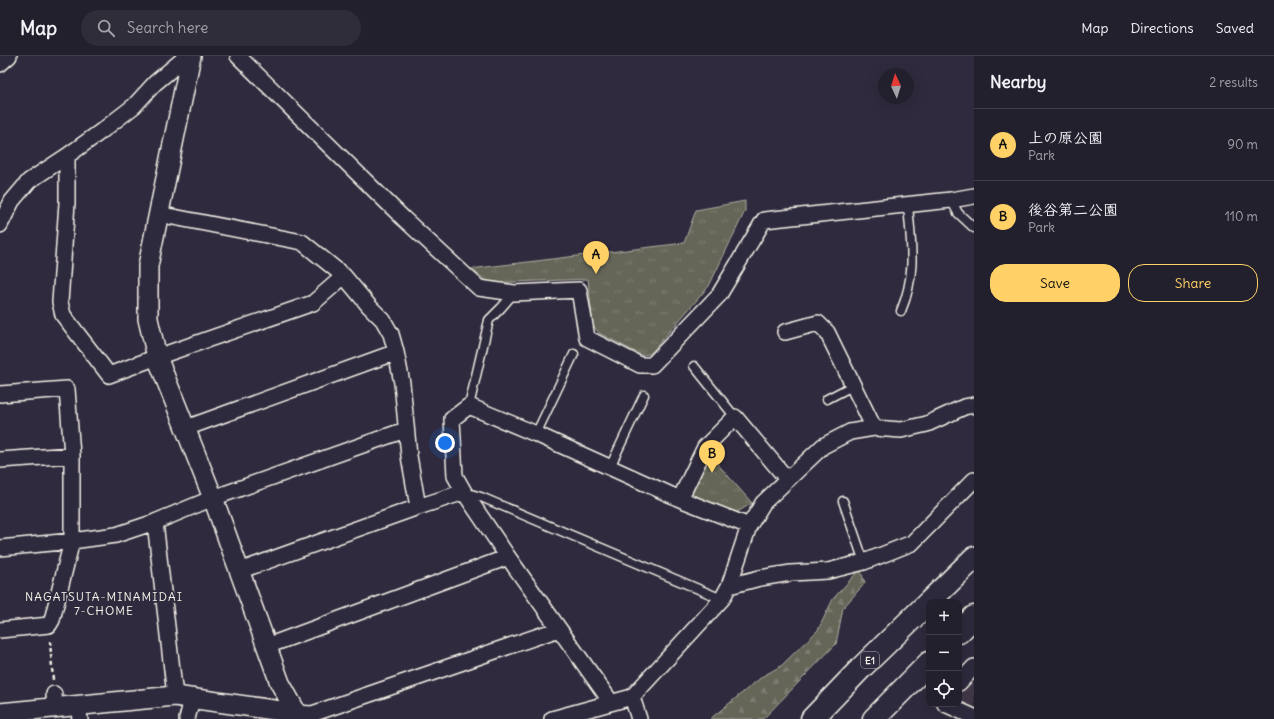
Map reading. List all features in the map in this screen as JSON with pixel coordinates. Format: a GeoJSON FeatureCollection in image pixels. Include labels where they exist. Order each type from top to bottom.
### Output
{"type":"FeatureCollection","features":[{"type":"Feature","properties":{"kind":"highway","name":"E1"},"geometry":{"type":"LineString","coordinates":[[932,599],[974,558]]}},
{"type":"Feature","properties":{"kind":"highway","name":"E1"},"geometry":{"type":"LineString","coordinates":[[812,719],[926,605]]}},
{"type":"Feature","properties":{"kind":"highway"},"geometry":{"type":"LineString","coordinates":[[962,629],[974,617]]}},
{"type":"Feature","properties":{"kind":"highway"},"geometry":{"type":"LineString","coordinates":[[874,719],[926,666]]}},
{"type":"Feature","properties":{"kind":"street"},"geometry":{"type":"LineString","coordinates":[[0,64],[9,56]]}},
{"type":"Feature","properties":{"kind":"street"},"geometry":{"type":"LineString","coordinates":[[0,225],[12,201],[29,181],[67,156],[134,106],[155,83],[187,56]]}},
{"type":"Feature","properties":{"kind":"street"},"geometry":{"type":"LineString","coordinates":[[191,56],[148,266],[148,319],[157,357],[213,498],[280,683],[298,716]]}},
{"type":"Feature","properties":{"kind":"street"},"geometry":{"type":"LineString","coordinates":[[238,56],[403,218],[479,288],[514,293],[579,290],[587,338],[640,365],[652,365],[719,295],[764,220],[908,205],[974,196]]}},
{"type":"Feature","properties":{"kind":"street"},"geometry":{"type":"LineString","coordinates":[[67,156],[67,203],[60,302],[63,315],[109,375],[313,303],[344,276]]}},
{"type":"Feature","properties":{"kind":"street"},"geometry":{"type":"LineString","coordinates":[[158,214],[302,242],[344,276],[383,320],[391,334],[402,383],[406,430],[418,506]]}},
{"type":"Feature","properties":{"kind":"street"},"geometry":{"type":"LineString","coordinates":[[785,332],[818,323],[827,332],[874,428]]}},
{"type":"Feature","properties":{"kind":"street"},"geometry":{"type":"LineString","coordinates":[[186,428],[396,352]]}},
{"type":"Feature","properties":{"kind":"street"},"geometry":{"type":"LineString","coordinates":[[0,394],[67,389],[72,455],[72,541],[50,630],[0,630]]}},
{"type":"Feature","properties":{"kind":"street"},"geometry":{"type":"LineString","coordinates":[[552,719],[632,697],[726,592],[749,526],[763,503],[823,446],[850,432],[874,428],[901,430],[927,424],[964,407],[974,405]]}},
{"type":"Feature","properties":{"kind":"street"},"geometry":{"type":"LineString","coordinates":[[611,702],[508,557],[464,492],[455,476],[452,420],[469,406],[536,434],[680,499],[749,526]]}},
{"type":"Feature","properties":{"kind":"street"},"geometry":{"type":"LineString","coordinates":[[680,499],[705,447],[736,417],[787,479]]}},
{"type":"Feature","properties":{"kind":"street"},"geometry":{"type":"LineString","coordinates":[[0,548],[116,535],[154,522],[213,498],[406,430]]}},
{"type":"Feature","properties":{"kind":"street"},"geometry":{"type":"LineString","coordinates":[[0,460],[72,455]]}},
{"type":"Feature","properties":{"kind":"street"},"geometry":{"type":"LineString","coordinates":[[726,592],[760,578],[791,573],[828,571],[864,562],[912,543],[974,480]]}},
{"type":"Feature","properties":{"kind":"street"},"geometry":{"type":"LineString","coordinates":[[239,571],[418,506],[464,492]]}},
{"type":"Feature","properties":{"kind":"street"},"geometry":{"type":"LineString","coordinates":[[154,522],[188,719]]}},
{"type":"Feature","properties":{"kind":"street"},"geometry":{"type":"LineString","coordinates":[[267,646],[508,557]]}},
{"type":"Feature","properties":{"kind":"street"},"geometry":{"type":"LineString","coordinates":[[0,713],[55,701],[79,712],[184,697],[298,716],[312,714],[559,629]]}},
{"type":"Feature","properties":{"kind":"street"},"geometry":{"type":"LineString","coordinates":[[962,680],[974,668]]}},
{"type":"Feature","properties":{"kind":"street"},"geometry":{"type":"LineString","coordinates":[[632,697],[639,719]]}},
{"type":"Feature","properties":{"kind":"street"},"geometry":{"type":"LineString","coordinates":[[952,707],[974,717]]}},
{"type":"Feature","properties":{"kind":"lane"},"geometry":{"type":"LineString","coordinates":[[950,200],[958,213],[974,228]]}},
{"type":"Feature","properties":{"kind":"lane"},"geometry":{"type":"LineString","coordinates":[[901,311],[908,295],[913,263],[908,205]]}},
{"type":"Feature","properties":{"kind":"lane"},"geometry":{"type":"LineString","coordinates":[[469,406],[489,320],[514,293]]}},
{"type":"Feature","properties":{"kind":"lane"},"geometry":{"type":"LineString","coordinates":[[536,434],[574,354]]}},
{"type":"Feature","properties":{"kind":"lane"},"geometry":{"type":"LineString","coordinates":[[694,366],[736,417]]}},
{"type":"Feature","properties":{"kind":"lane"},"geometry":{"type":"LineString","coordinates":[[827,399],[854,385]]}},
{"type":"Feature","properties":{"kind":"lane"},"geometry":{"type":"LineString","coordinates":[[610,467],[644,395]]}},
{"type":"Feature","properties":{"kind":"lane"},"geometry":{"type":"LineString","coordinates":[[464,492],[481,497],[726,592]]}},
{"type":"Feature","properties":{"kind":"lane"},"geometry":{"type":"LineString","coordinates":[[843,501],[864,562]]}},
{"type":"Feature","properties":{"kind":"path"},"geometry":{"type":"LineString","coordinates":[[50,630],[55,701]]}},
{"type":"Feature","properties":{"kind":"shaded area"},"geometry":{"type":"Polygon","coordinates":[[[974,675],[974,711],[962,705],[962,688],[974,675]]]}},
{"type":"Feature","properties":{"kind":"green space"},"geometry":{"type":"Polygon","coordinates":[[[745,201],[745,211],[709,286],[650,354],[641,355],[599,333],[593,326],[588,279],[490,283],[470,269],[684,243],[696,210],[745,201]]]}},
{"type":"Feature","properties":{"kind":"green space"},"geometry":{"type":"Polygon","coordinates":[[[707,452],[752,503],[736,513],[691,494],[707,452]]]}},
{"type":"Feature","properties":{"kind":"green space"},"geometry":{"type":"Polygon","coordinates":[[[860,569],[865,583],[843,608],[836,644],[763,719],[710,719],[763,676],[781,666],[818,630],[833,599],[860,569]]]}},
{"type":"Feature","properties":{"kind":"place","name":"上の原公園"},"geometry":{"type":"Point","coordinates":[596,274]}},
{"type":"Feature","properties":{"kind":"place","name":"後谷第二公園"},"geometry":{"type":"Point","coordinates":[712,473]}},
{"type":"Feature","properties":{"kind":"district","name":"NAGATSUTA-MINAMIDAI 7-CHOME"},"geometry":{"type":"Point","coordinates":[104,603]}}]}
